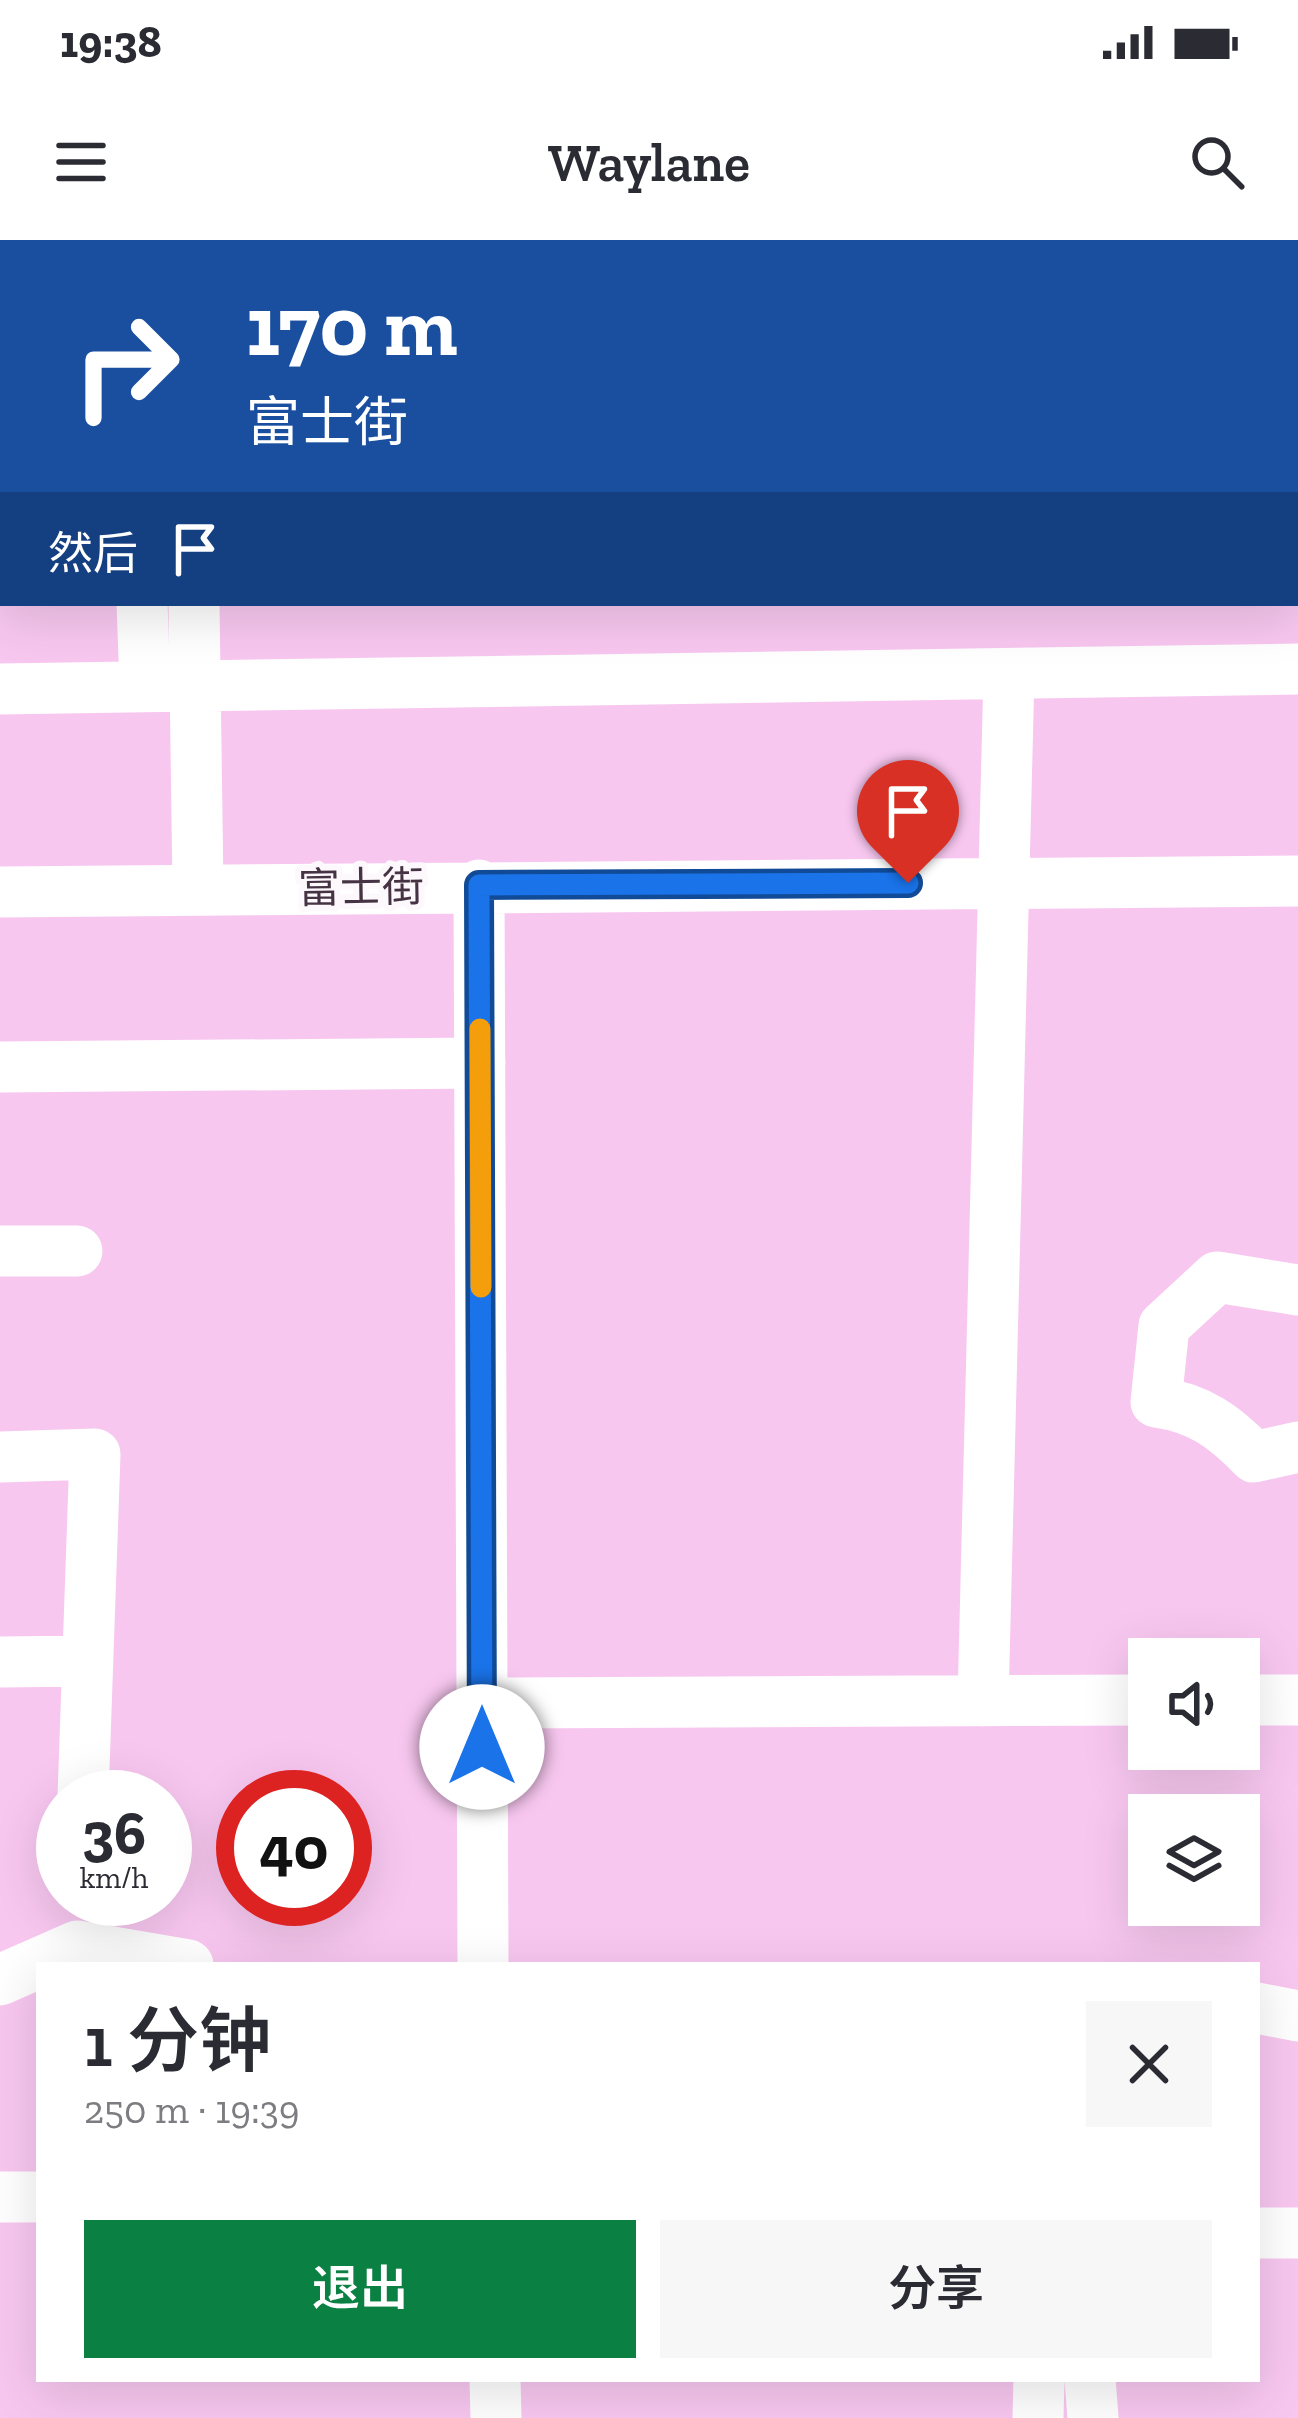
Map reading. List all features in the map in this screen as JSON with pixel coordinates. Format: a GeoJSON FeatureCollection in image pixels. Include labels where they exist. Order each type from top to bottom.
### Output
{"type":"FeatureCollection","features":[{"type":"Feature","properties":{"kind":"street"},"geometry":{"type":"LineString","coordinates":[[143,606],[170,686],[199,889]]}},
{"type":"Feature","properties":{"kind":"street"},"geometry":{"type":"LineString","coordinates":[[170,686],[193,606]]}},
{"type":"Feature","properties":{"kind":"street"},"geometry":{"type":"LineString","coordinates":[[0,689],[1298,669]]}},
{"type":"Feature","properties":{"kind":"street"},"geometry":{"type":"LineString","coordinates":[[983,1701],[1009,674]]}},
{"type":"Feature","properties":{"kind":"street","name":"富士街"},"geometry":{"type":"LineString","coordinates":[[0,892],[1298,880]]}},
{"type":"Feature","properties":{"kind":"street"},"geometry":{"type":"LineString","coordinates":[[479,885],[483,1962]]}},
{"type":"Feature","properties":{"kind":"street"},"geometry":{"type":"LineString","coordinates":[[0,1067],[480,1063]]}},
{"type":"Feature","properties":{"kind":"street"},"geometry":{"type":"LineString","coordinates":[[0,1252],[77,1251]]}},
{"type":"Feature","properties":{"kind":"street"},"geometry":{"type":"LineString","coordinates":[[1298,1290],[1217,1277],[1164,1326],[1156,1402],[1182,1406],[1223,1424],[1254,1456],[1298,1447]]}},
{"type":"Feature","properties":{"kind":"street"},"geometry":{"type":"LineString","coordinates":[[0,1457],[95,1454],[84,1770]]}},
{"type":"Feature","properties":{"kind":"street"},"geometry":{"type":"LineString","coordinates":[[0,1662],[88,1661]]}},
{"type":"Feature","properties":{"kind":"street"},"geometry":{"type":"LineString","coordinates":[[482,1703],[1128,1700]]}},
{"type":"Feature","properties":{"kind":"street"},"geometry":{"type":"LineString","coordinates":[[1260,1700],[1298,1700]]}},
{"type":"Feature","properties":{"kind":"street"},"geometry":{"type":"LineString","coordinates":[[0,1980],[74,1926]]}},
{"type":"Feature","properties":{"kind":"street"},"geometry":{"type":"LineString","coordinates":[[86,1926],[180,1962]]}},
{"type":"Feature","properties":{"kind":"street"},"geometry":{"type":"LineString","coordinates":[[1260,2009],[1298,2016]]}},
{"type":"Feature","properties":{"kind":"street"},"geometry":{"type":"LineString","coordinates":[[0,2197],[36,2197]]}},
{"type":"Feature","properties":{"kind":"street"},"geometry":{"type":"LineString","coordinates":[[1260,2234],[1298,2233]]}},
{"type":"Feature","properties":{"kind":"street"},"geometry":{"type":"LineString","coordinates":[[495,2382],[496,2418]]}},
{"type":"Feature","properties":{"kind":"street"},"geometry":{"type":"LineString","coordinates":[[1038,2418],[1039,2382]]}},
{"type":"Feature","properties":{"kind":"street"},"geometry":{"type":"LineString","coordinates":[[1090,2382],[1093,2418]]}},
{"type":"Feature","properties":{"kind":"slow traffic"},"geometry":{"type":"LineString","coordinates":[[480,1029],[481,1287]]}},
{"type":"Feature","properties":{"kind":"route"},"geometry":{"type":"LineString","coordinates":[[482,1747],[479,885],[908,883]]}}]}
